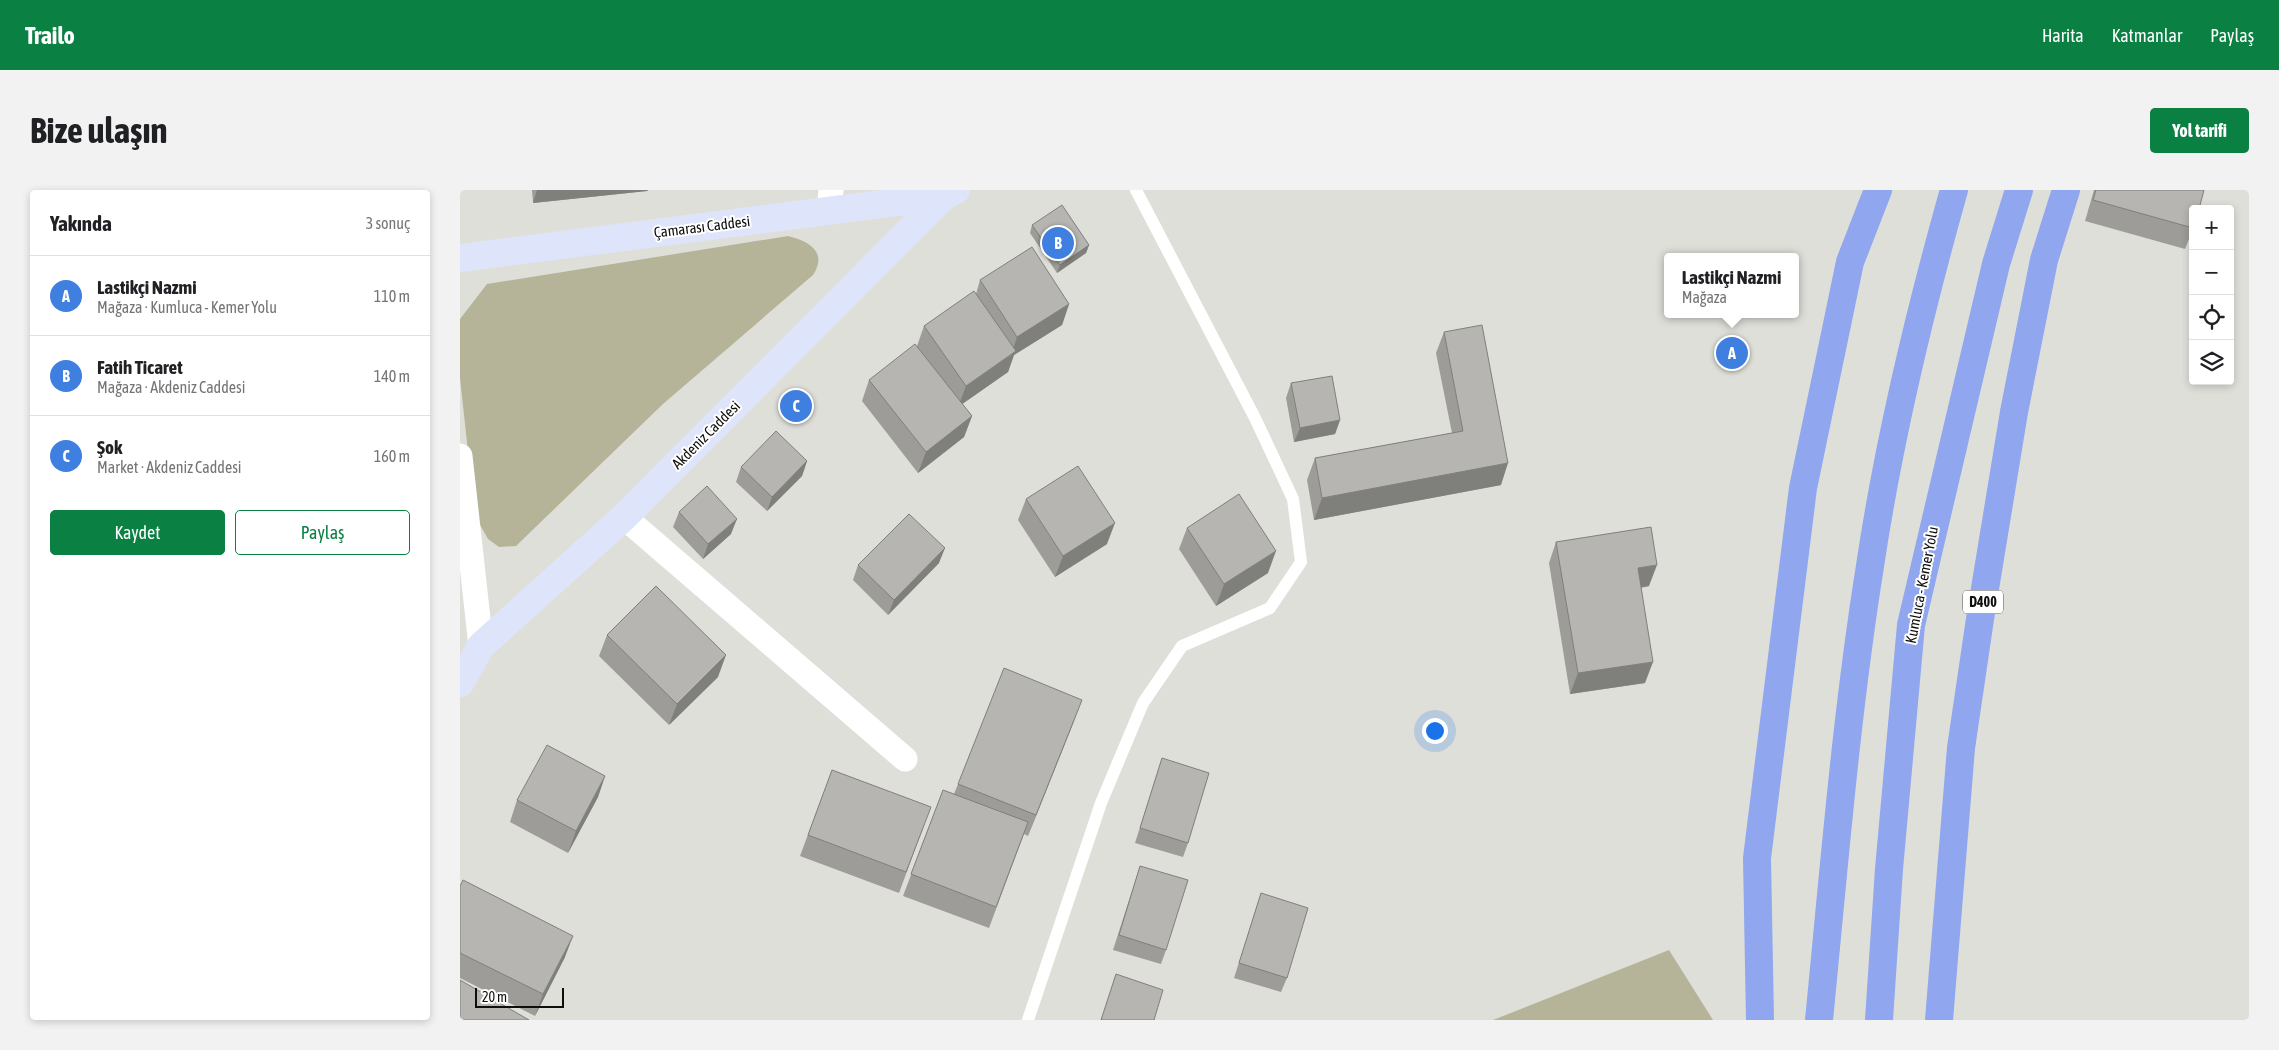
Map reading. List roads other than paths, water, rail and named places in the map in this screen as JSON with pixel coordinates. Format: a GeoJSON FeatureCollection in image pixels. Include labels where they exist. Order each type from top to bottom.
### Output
{"type":"FeatureCollection","features":[{"type":"Feature","properties":{"kind":"highway"},"geometry":{"type":"LineString","coordinates":[[1760,1020],[1757,858],[1803,488],[1850,262],[1878,190]]}},
{"type":"Feature","properties":{"kind":"highway"},"geometry":{"type":"LineString","coordinates":[[1819,1020],[1841,788],[1870,565],[1900,402],[1927,287],[1954,190]]}},
{"type":"Feature","properties":{"kind":"highway","name":"Kumluca - Kemer Yolu"},"geometry":{"type":"LineString","coordinates":[[1879,1020],[1890,860],[1911,625],[1996,264],[2018,190]]}},
{"type":"Feature","properties":{"kind":"highway","name":"D400"},"geometry":{"type":"LineString","coordinates":[[1939,1020],[1960,748],[2014,412],[2044,260],[2066,190]]}},
{"type":"Feature","properties":{"kind":"street","name":"Çamarası Caddesi"},"geometry":{"type":"LineString","coordinates":[[460,258],[830,200],[950,193]]}},
{"type":"Feature","properties":{"kind":"street","name":"Akdeniz Caddesi"},"geometry":{"type":"LineString","coordinates":[[460,683],[481,646],[624,517],[950,193]]}},
{"type":"Feature","properties":{"kind":"street"},"geometry":{"type":"LineString","coordinates":[[460,456],[481,646]]}},
{"type":"Feature","properties":{"kind":"street"},"geometry":{"type":"LineString","coordinates":[[624,517],[905,759]]}},
{"type":"Feature","properties":{"kind":"lane"},"geometry":{"type":"LineString","coordinates":[[1028,1020],[1102,803],[1143,703],[1182,646],[1270,608],[1301,562],[1293,499],[1256,418],[1136,190]]}},
{"type":"Feature","properties":{"kind":"place","name":"Fatih Ticaret"},"geometry":{"type":"Point","coordinates":[1058,243]}},
{"type":"Feature","properties":{"kind":"place","name":"Lastikçi Nazmi"},"geometry":{"type":"Point","coordinates":[1732,353]}},
{"type":"Feature","properties":{"kind":"place","name":"Şok"},"geometry":{"type":"Point","coordinates":[796,406]}}]}
